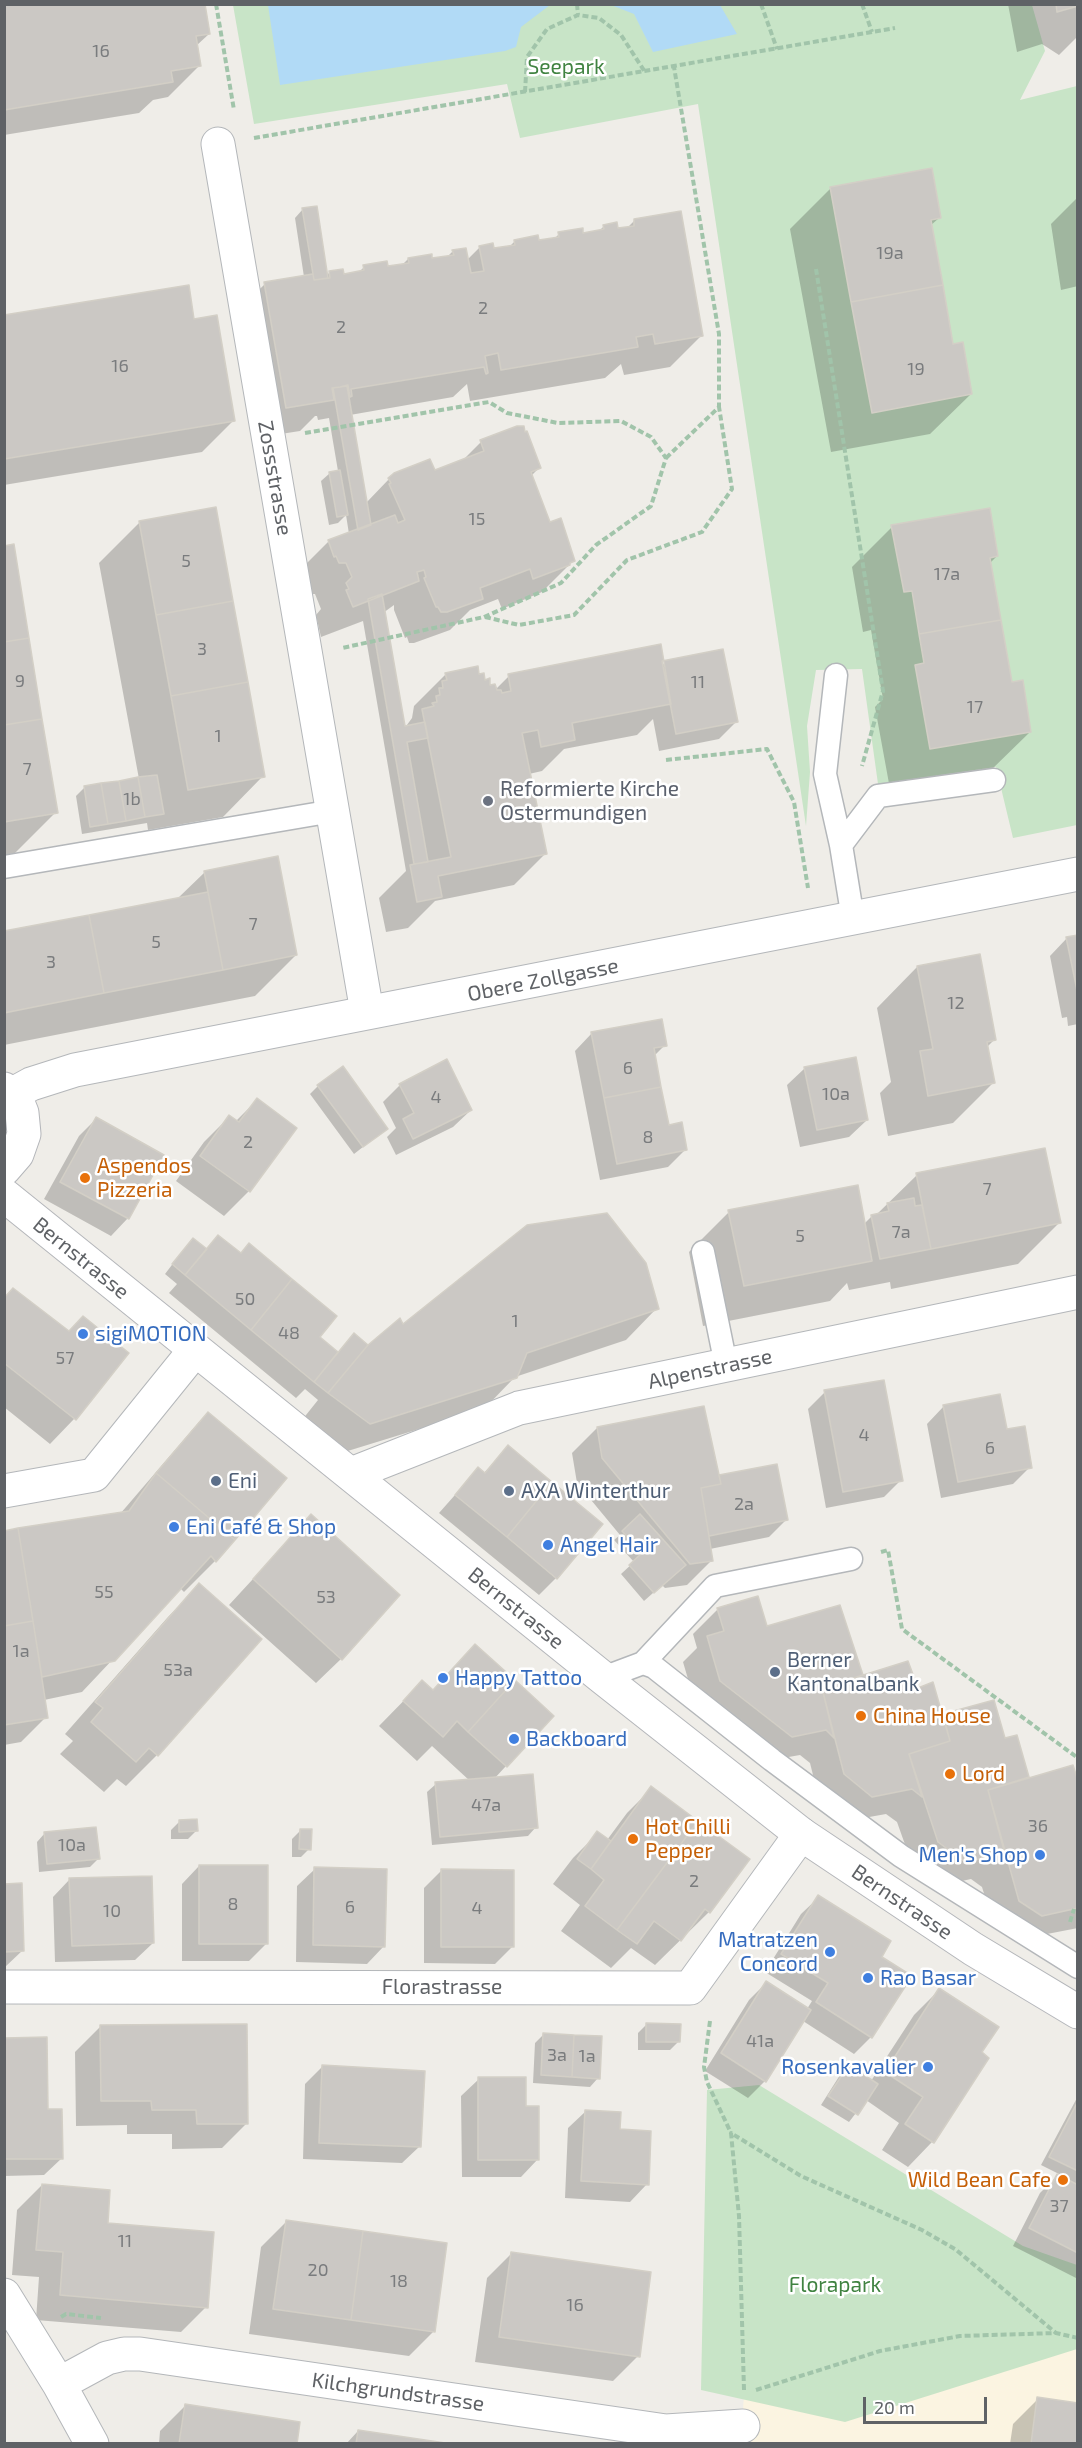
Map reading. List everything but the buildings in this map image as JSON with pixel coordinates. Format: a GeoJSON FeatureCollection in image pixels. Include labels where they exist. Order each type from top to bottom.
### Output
{"type":"FeatureCollection","features":[{"type":"Feature","properties":{"kind":"street","name":"Zossstrasse"},"geometry":{"type":"LineString","coordinates":[[229,142],[269,439],[367,1012]]}},
{"type":"Feature","properties":{"kind":"street","name":"Obere Zollgasse"},"geometry":{"type":"LineString","coordinates":[[8,1092],[75,1070],[1077,874]]}},
{"type":"Feature","properties":{"kind":"street"},"geometry":{"type":"LineString","coordinates":[[4,1169],[18,1154],[24,1134],[22,1113],[8,1092]]}},
{"type":"Feature","properties":{"kind":"street","name":"Bernstrasse"},"geometry":{"type":"LineString","coordinates":[[4,1195],[603,1678],[801,1834],[973,1949],[1077,2012]]}},
{"type":"Feature","properties":{"kind":"street","name":"Alpenstrasse"},"geometry":{"type":"LineString","coordinates":[[351,1474],[519,1408],[1077,1292]]}},
{"type":"Feature","properties":{"kind":"street"},"geometry":{"type":"LineString","coordinates":[[4,1491],[94,1475],[195,1350]]}},
{"type":"Feature","properties":{"kind":"street"},"geometry":{"type":"LineString","coordinates":[[690,1988],[801,1834]]}},
{"type":"Feature","properties":{"kind":"street","name":"Florastrasse"},"geometry":{"type":"LineString","coordinates":[[4,1987],[690,1988]]}},
{"type":"Feature","properties":{"kind":"street"},"geometry":{"type":"LineString","coordinates":[[4,2295],[60,2384],[92,2444]]}},
{"type":"Feature","properties":{"kind":"street","name":"Kilchgrundstrasse"},"geometry":{"type":"LineString","coordinates":[[60,2384],[107,2358],[124,2354],[140,2354],[666,2431],[743,2426]]}},
{"type":"Feature","properties":{"kind":"lane"},"geometry":{"type":"LineString","coordinates":[[836,675],[825,774],[841,845],[853,919]]}},
{"type":"Feature","properties":{"kind":"lane"},"geometry":{"type":"LineString","coordinates":[[841,845],[878,796],[994,780]]}},
{"type":"Feature","properties":{"kind":"lane"},"geometry":{"type":"LineString","coordinates":[[4,867],[333,812]]}},
{"type":"Feature","properties":{"kind":"lane"},"geometry":{"type":"LineString","coordinates":[[703,1252],[726,1365]]}},
{"type":"Feature","properties":{"kind":"lane"},"geometry":{"type":"LineString","coordinates":[[603,1678],[643,1663],[715,1586],[851,1559]]}},
{"type":"Feature","properties":{"kind":"lane"},"geometry":{"type":"LineString","coordinates":[[643,1663],[654,1667],[772,1760],[901,1856],[1077,1967]]}},
{"type":"Feature","properties":{"kind":"path"},"geometry":{"type":"LineString","coordinates":[[216,4],[229,142],[895,28]]}},
{"type":"Feature","properties":{"kind":"path"},"geometry":{"type":"LineString","coordinates":[[761,4],[777,49]]}},
{"type":"Feature","properties":{"kind":"path"},"geometry":{"type":"LineString","coordinates":[[862,4],[872,32]]}},
{"type":"Feature","properties":{"kind":"path"},"geometry":{"type":"LineString","coordinates":[[577,5],[578,15]]}},
{"type":"Feature","properties":{"kind":"path"},"geometry":{"type":"LineString","coordinates":[[525,92],[527,57],[547,29],[578,15],[599,18],[621,35],[645,72]]}},
{"type":"Feature","properties":{"kind":"path"},"geometry":{"type":"LineString","coordinates":[[484,617],[519,625],[574,615],[627,560],[702,532],[732,489],[719,407],[719,334],[674,67]]}},
{"type":"Feature","properties":{"kind":"path"},"geometry":{"type":"LineString","coordinates":[[816,269],[883,691],[860,774],[878,796]]}},
{"type":"Feature","properties":{"kind":"path"},"geometry":{"type":"LineString","coordinates":[[269,439],[489,402],[507,413],[558,423],[621,421],[651,437],[666,458]]}},
{"type":"Feature","properties":{"kind":"path"},"geometry":{"type":"LineString","coordinates":[[306,656],[484,617],[561,583],[596,545],[651,506],[666,458],[719,407]]}},
{"type":"Feature","properties":{"kind":"path"},"geometry":{"type":"LineString","coordinates":[[666,760],[767,749],[794,802],[815,927]]}},
{"type":"Feature","properties":{"kind":"path"},"geometry":{"type":"LineString","coordinates":[[851,1559],[888,1550],[902,1629],[1077,1758]]}},
{"type":"Feature","properties":{"kind":"path"},"geometry":{"type":"LineString","coordinates":[[690,1988],[710,2019],[704,2067],[707,2082],[731,2133],[739,2216],[744,2394],[880,2351],[960,2336],[1056,2333],[1077,2338]]}},
{"type":"Feature","properties":{"kind":"path"},"geometry":{"type":"LineString","coordinates":[[731,2133],[801,2176],[922,2230],[955,2249],[1056,2333]]}},
{"type":"Feature","properties":{"kind":"shaded area"},"geometry":{"type":"Polygon","coordinates":[[[1077,2338],[1077,2443],[741,2444],[744,2394],[1077,2338]]]}},
{"type":"Feature","properties":{"kind":"green space","name":"Seepark"},"geometry":{"type":"Polygon","coordinates":[[[233,5],[1032,5],[1045,51],[1020,100],[1077,86],[1077,825],[1013,838],[996,767],[878,784],[862,669],[816,670],[807,726],[810,772],[806,826],[698,104],[520,138],[507,84],[254,124],[233,5]]]}},
{"type":"Feature","properties":{"kind":"green space","name":"Florapark"},"geometry":{"type":"Polygon","coordinates":[[[759,2085],[1023,2246],[1077,2265],[1077,2349],[845,2422],[701,2390],[707,2090],[759,2085]]]}},
{"type":"Feature","properties":{"kind":"water"},"geometry":{"type":"Polygon","coordinates":[[[268,4],[550,5],[521,27],[516,47],[505,51],[280,85],[268,4]]]}},
{"type":"Feature","properties":{"kind":"water"},"geometry":{"type":"Polygon","coordinates":[[[611,5],[720,5],[737,34],[653,52],[634,14],[611,5]]]}},
{"type":"Feature","properties":{"kind":"place","name":"Reformierte Kirche Ostermundigen"},"geometry":{"type":"Point","coordinates":[488,801]}},
{"type":"Feature","properties":{"kind":"place","name":"Aspendos Pizzeria"},"geometry":{"type":"Point","coordinates":[85,1178]}},
{"type":"Feature","properties":{"kind":"place","name":"sigiMOTION"},"geometry":{"type":"Point","coordinates":[83,1334]}},
{"type":"Feature","properties":{"kind":"place","name":"Eni"},"geometry":{"type":"Point","coordinates":[216,1481]}},
{"type":"Feature","properties":{"kind":"place","name":"AXA Winterthur"},"geometry":{"type":"Point","coordinates":[509,1491]}},
{"type":"Feature","properties":{"kind":"place","name":"Eni Café & Shop"},"geometry":{"type":"Point","coordinates":[174,1527]}},
{"type":"Feature","properties":{"kind":"place","name":"Angel Hair"},"geometry":{"type":"Point","coordinates":[548,1545]}},
{"type":"Feature","properties":{"kind":"place","name":"Berner Kantonalbank"},"geometry":{"type":"Point","coordinates":[775,1672]}},
{"type":"Feature","properties":{"kind":"place","name":"Happy Tattoo"},"geometry":{"type":"Point","coordinates":[443,1678]}},
{"type":"Feature","properties":{"kind":"place","name":"China House"},"geometry":{"type":"Point","coordinates":[861,1716]}},
{"type":"Feature","properties":{"kind":"place","name":"Backboard"},"geometry":{"type":"Point","coordinates":[514,1739]}},
{"type":"Feature","properties":{"kind":"place","name":"Lord"},"geometry":{"type":"Point","coordinates":[950,1774]}},
{"type":"Feature","properties":{"kind":"place","name":"Hot Chilli Pepper"},"geometry":{"type":"Point","coordinates":[633,1839]}},
{"type":"Feature","properties":{"kind":"place","name":"Men's Shop"},"geometry":{"type":"Point","coordinates":[1040,1855]}},
{"type":"Feature","properties":{"kind":"place","name":"Matratzen Concord"},"geometry":{"type":"Point","coordinates":[830,1952]}},
{"type":"Feature","properties":{"kind":"place","name":"Rao Basar"},"geometry":{"type":"Point","coordinates":[868,1978]}},
{"type":"Feature","properties":{"kind":"place","name":"Rosenkavalier"},"geometry":{"type":"Point","coordinates":[928,2067]}},
{"type":"Feature","properties":{"kind":"place","name":"Wild Bean Cafe"},"geometry":{"type":"Point","coordinates":[1063,2180]}}]}
